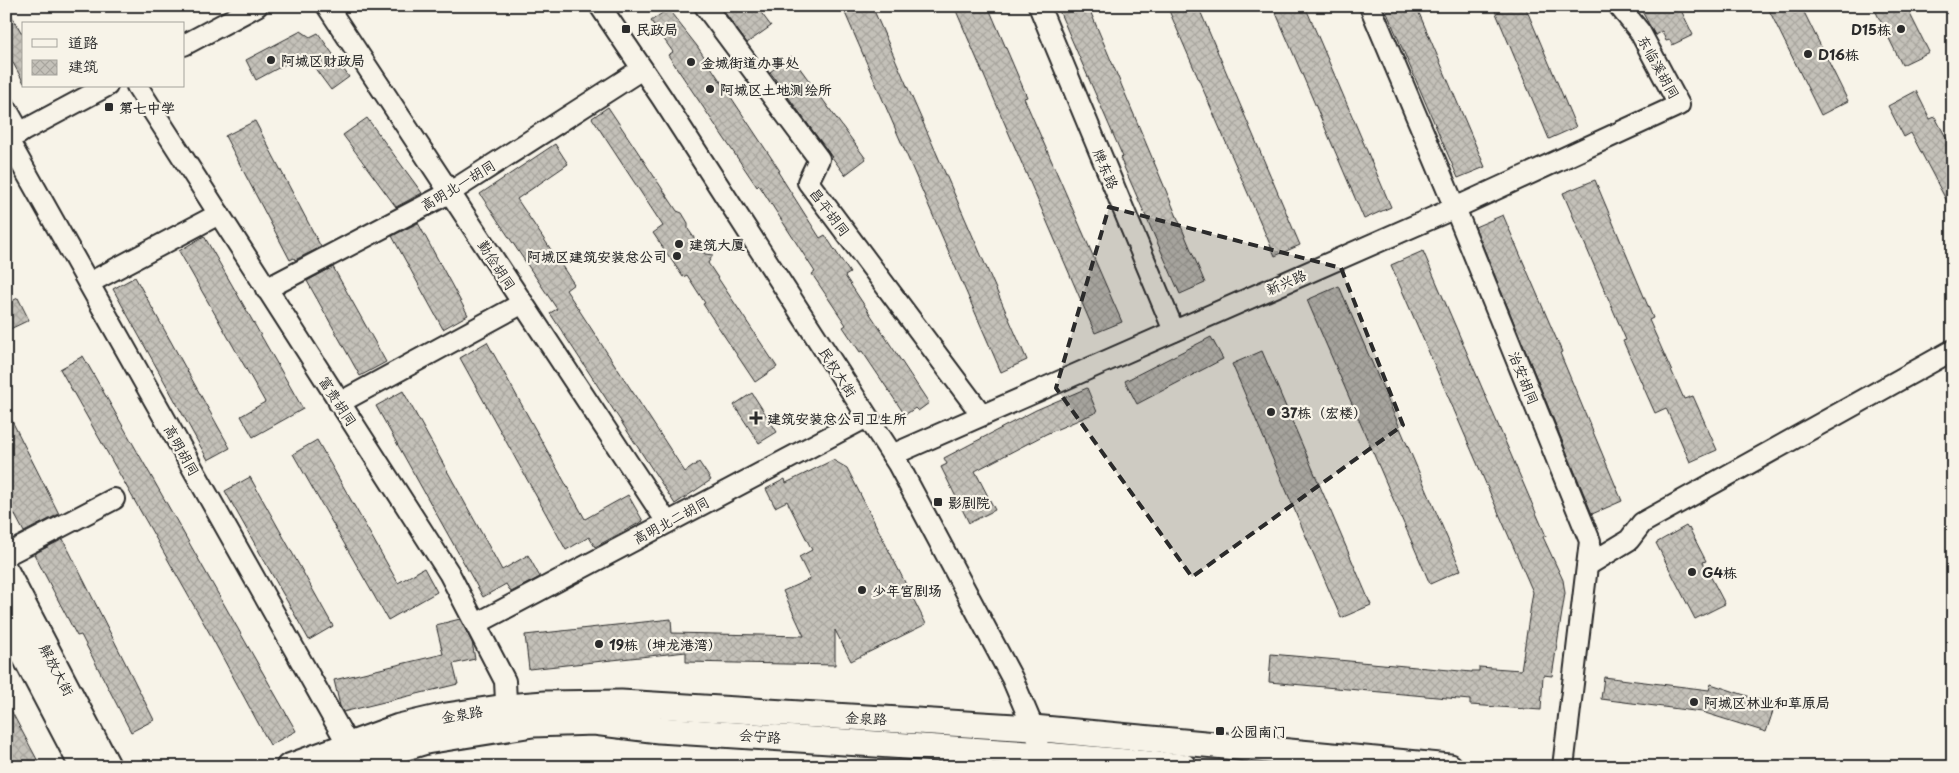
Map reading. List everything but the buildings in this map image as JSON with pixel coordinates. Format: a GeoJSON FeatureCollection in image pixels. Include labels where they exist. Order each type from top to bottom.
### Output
{"type":"FeatureCollection","features":[{"type":"Feature","properties":{"kind":"main road","name":"解放大街"},"geometry":{"type":"LineString","coordinates":[[6,572],[108,767]]}},
{"type":"Feature","properties":{"kind":"main road","name":"解放大街"},"geometry":{"type":"LineString","coordinates":[[6,620],[83,767]]}},
{"type":"Feature","properties":{"kind":"main road","name":"金泉路"},"geometry":{"type":"LineString","coordinates":[[507,718],[545,704],[621,703],[1033,728],[1450,767]]}},
{"type":"Feature","properties":{"kind":"main road","name":"会宁路"},"geometry":{"type":"LineString","coordinates":[[348,758],[426,741],[507,718],[533,724],[594,722],[659,730],[1045,761],[1184,767]]}},
{"type":"Feature","properties":{"kind":"main road"},"geometry":{"type":"LineString","coordinates":[[289,767],[348,758]]}},
{"type":"Feature","properties":{"kind":"street"},"geometry":{"type":"LineString","coordinates":[[185,44],[257,6]]}},
{"type":"Feature","properties":{"kind":"street","name":"勤俭胡同"},"geometry":{"type":"LineString","coordinates":[[328,6],[667,522]]}},
{"type":"Feature","properties":{"kind":"street","name":"民权大街"},"geometry":{"type":"LineString","coordinates":[[600,6],[892,455],[1012,678],[1045,761]]}},
{"type":"Feature","properties":{"kind":"street","name":"昌平胡同"},"geometry":{"type":"LineString","coordinates":[[705,6],[819,159],[808,182],[982,416]]}},
{"type":"Feature","properties":{"kind":"street","name":"牌东路"},"geometry":{"type":"LineString","coordinates":[[1039,6],[1174,331]]}},
{"type":"Feature","properties":{"kind":"street","name":"治安胡同"},"geometry":{"type":"LineString","coordinates":[[1370,6],[1455,208],[1590,541],[1563,767]]}},
{"type":"Feature","properties":{"kind":"street","name":"东临溪胡同"},"geometry":{"type":"LineString","coordinates":[[1619,6],[1640,32],[1680,105]]}},
{"type":"Feature","properties":{"kind":"street","name":"高明北一胡同"},"geometry":{"type":"LineString","coordinates":[[266,289],[450,193],[642,69]]}},
{"type":"Feature","properties":{"kind":"street"},"geometry":{"type":"LineString","coordinates":[[11,138],[103,88]]}},
{"type":"Feature","properties":{"kind":"street","name":"富贵胡同"},"geometry":{"type":"LineString","coordinates":[[138,88],[449,573],[505,681],[507,718]]}},
{"type":"Feature","properties":{"kind":"street","name":"新兴路"},"geometry":{"type":"LineString","coordinates":[[892,455],[1455,208],[1680,105]]}},
{"type":"Feature","properties":{"kind":"street","name":"高明胡同"},"geometry":{"type":"LineString","coordinates":[[6,108],[11,138],[88,283],[348,758]]}},
{"type":"Feature","properties":{"kind":"street"},"geometry":{"type":"LineString","coordinates":[[88,283],[218,214]]}},
{"type":"Feature","properties":{"kind":"street"},"geometry":{"type":"LineString","coordinates":[[339,403],[523,303]]}},
{"type":"Feature","properties":{"kind":"street"},"geometry":{"type":"LineString","coordinates":[[1588,565],[1629,540],[1642,524],[1953,350]]}},
{"type":"Feature","properties":{"kind":"street","name":"高明北二胡同"},"geometry":{"type":"LineString","coordinates":[[476,624],[867,417]]}},
{"type":"Feature","properties":{"kind":"street"},"geometry":{"type":"LineString","coordinates":[[6,555],[114,499]]}},
{"type":"Feature","properties":{"kind":"highlighted area"},"geometry":{"type":"Polygon","coordinates":[[[1109,207],[1341,268],[1403,425],[1192,577],[1056,388],[1109,207]]]}},
{"type":"Feature","properties":{"kind":"place","name":"民政局"},"geometry":{"type":"Point","coordinates":[626,29]}},
{"type":"Feature","properties":{"kind":"place","name":"D15栋"},"geometry":{"type":"Point","coordinates":[1901,29]}},
{"type":"Feature","properties":{"kind":"place","name":"D16栋"},"geometry":{"type":"Point","coordinates":[1808,54]}},
{"type":"Feature","properties":{"kind":"place","name":"阿城区财政局"},"geometry":{"type":"Point","coordinates":[271,60]}},
{"type":"Feature","properties":{"kind":"place","name":"金城街道办事处"},"geometry":{"type":"Point","coordinates":[691,62]}},
{"type":"Feature","properties":{"kind":"place","name":"阿城区土地测绘所"},"geometry":{"type":"Point","coordinates":[710,89]}},
{"type":"Feature","properties":{"kind":"place","name":"第七中学"},"geometry":{"type":"Point","coordinates":[109,107]}},
{"type":"Feature","properties":{"kind":"place","name":"建筑大厦"},"geometry":{"type":"Point","coordinates":[679,244]}},
{"type":"Feature","properties":{"kind":"place","name":"阿城区建筑安装总公司"},"geometry":{"type":"Point","coordinates":[677,256]}},
{"type":"Feature","properties":{"kind":"place","name":"37栋（宏楼）"},"geometry":{"type":"Point","coordinates":[1271,412]}},
{"type":"Feature","properties":{"kind":"place","name":"建筑安装总公司卫生所"},"geometry":{"type":"Point","coordinates":[756,418]}},
{"type":"Feature","properties":{"kind":"place","name":"影剧院"},"geometry":{"type":"Point","coordinates":[938,502]}},
{"type":"Feature","properties":{"kind":"place","name":"G4栋"},"geometry":{"type":"Point","coordinates":[1692,572]}},
{"type":"Feature","properties":{"kind":"place","name":"少年宫剧场"},"geometry":{"type":"Point","coordinates":[862,590]}},
{"type":"Feature","properties":{"kind":"place","name":"19栋（坤龙港湾）"},"geometry":{"type":"Point","coordinates":[599,644]}},
{"type":"Feature","properties":{"kind":"place","name":"阿城区林业和草原局"},"geometry":{"type":"Point","coordinates":[1694,702]}},
{"type":"Feature","properties":{"kind":"place","name":"公园南门"},"geometry":{"type":"Point","coordinates":[1220,731]}}]}
